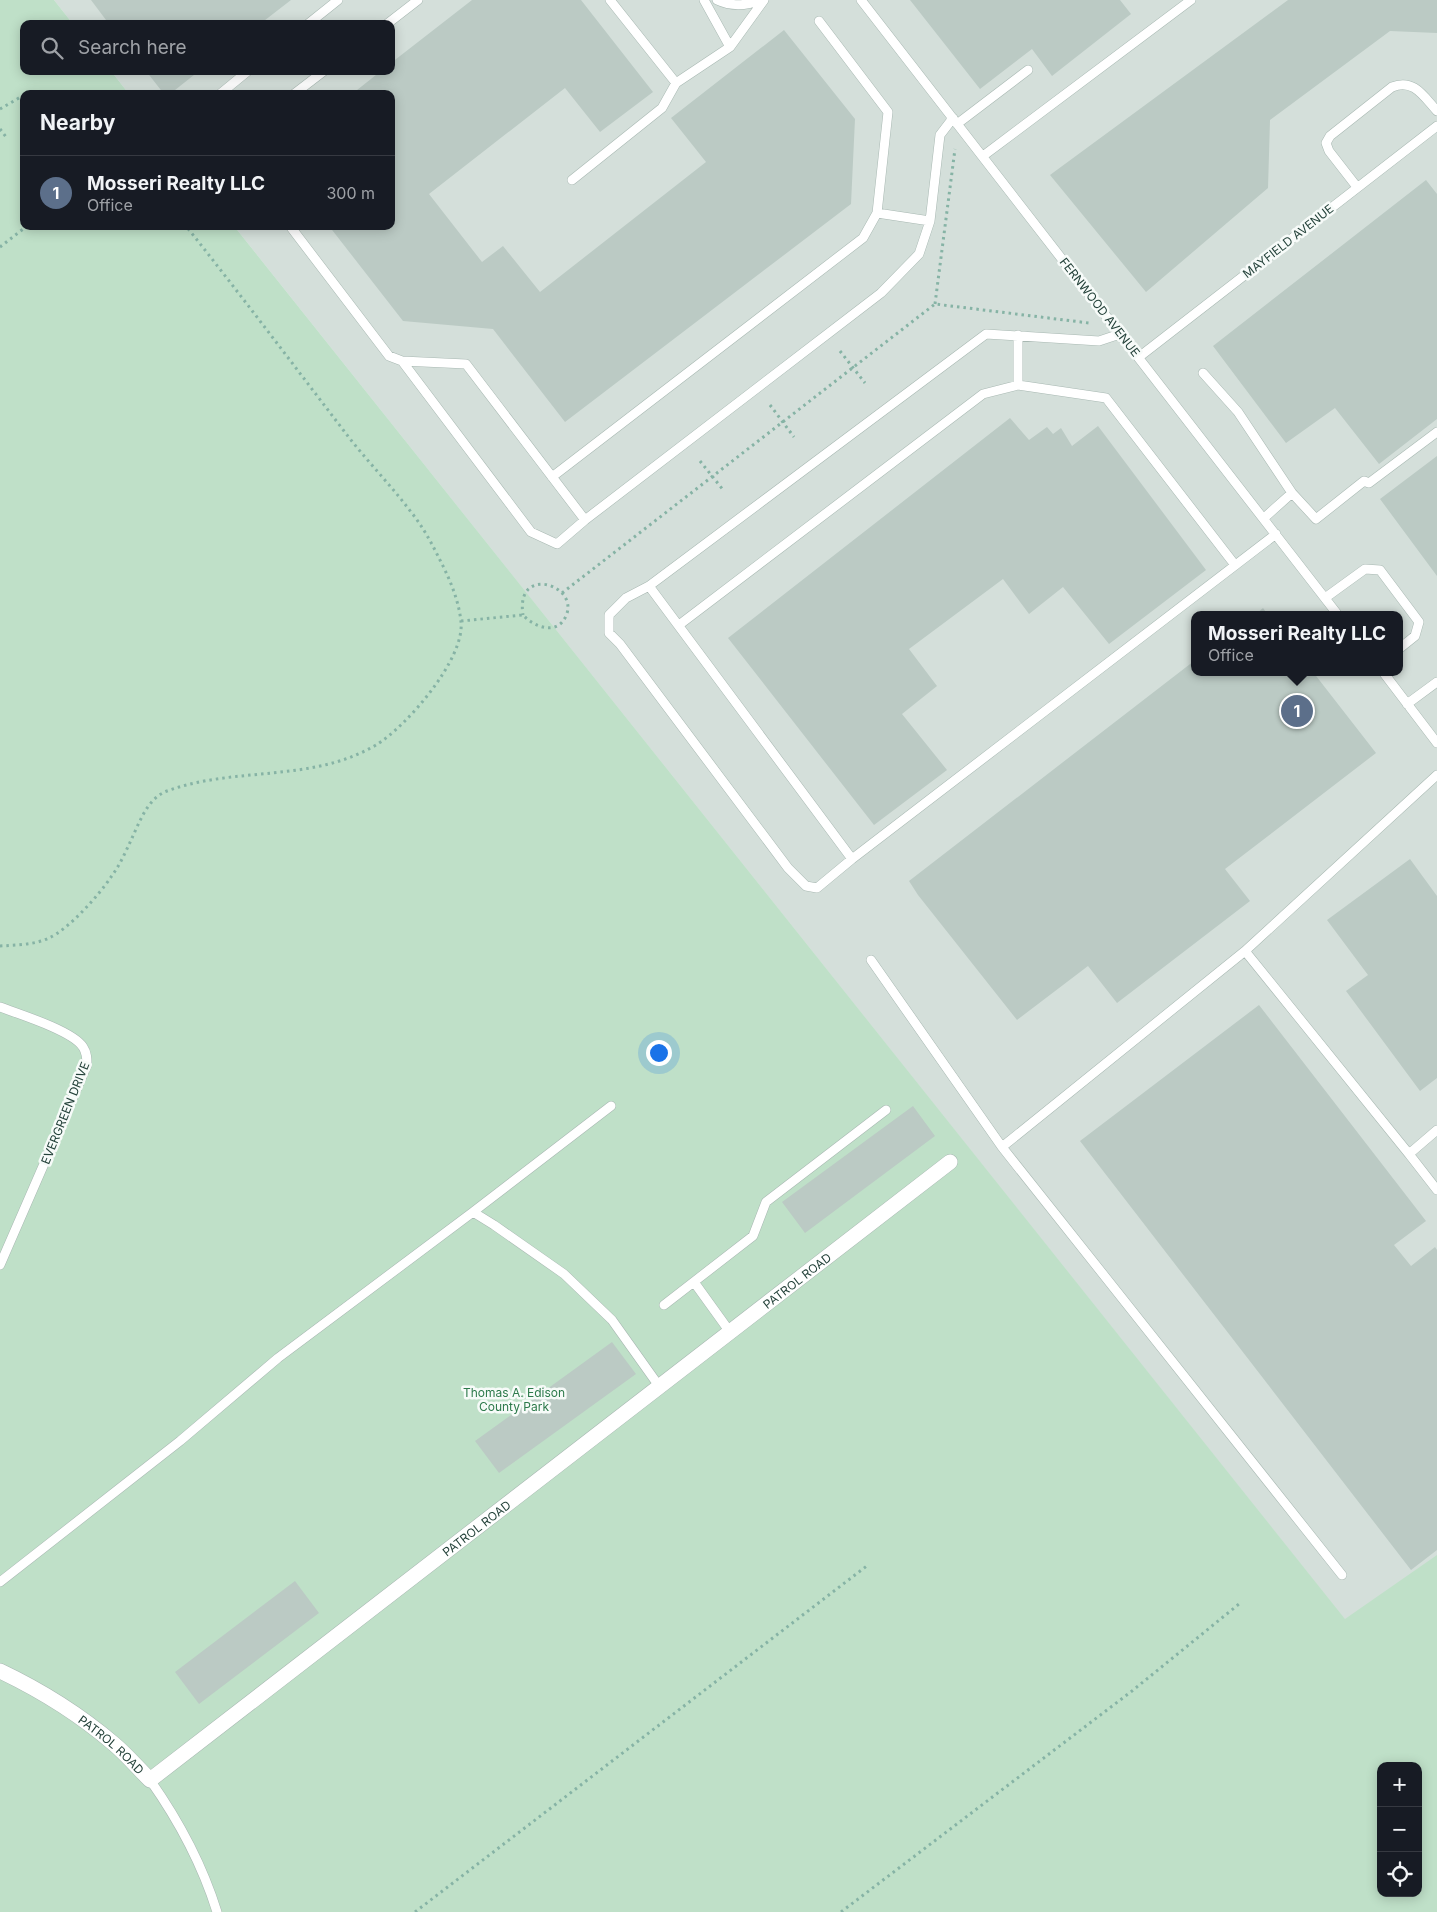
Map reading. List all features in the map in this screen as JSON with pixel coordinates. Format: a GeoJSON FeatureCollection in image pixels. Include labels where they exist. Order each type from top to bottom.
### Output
{"type":"FeatureCollection","features":[{"type":"Feature","properties":{"kind":"street","name":"PATROL ROAD"},"geometry":{"type":"LineString","coordinates":[[0,1671],[22,1681],[70,1712],[114,1744],[150,1780],[950,1162]]}},
{"type":"Feature","properties":{"kind":"lane"},"geometry":{"type":"LineString","coordinates":[[313,20],[338,0]]}},
{"type":"Feature","properties":{"kind":"lane"},"geometry":{"type":"LineString","coordinates":[[392,20],[418,0]]}},
{"type":"Feature","properties":{"kind":"lane"},"geometry":{"type":"LineString","coordinates":[[610,0],[676,83]]}},
{"type":"Feature","properties":{"kind":"lane"},"geometry":{"type":"LineString","coordinates":[[704,0],[730,47]]}},
{"type":"Feature","properties":{"kind":"lane"},"geometry":{"type":"LineString","coordinates":[[717,0],[734,5],[748,5],[763,0]]}},
{"type":"Feature","properties":{"kind":"lane"},"geometry":{"type":"LineString","coordinates":[[572,180],[662,108],[676,83],[730,47],[763,0]]}},
{"type":"Feature","properties":{"kind":"lane","name":"FERNWOOD AVENUE"},"geometry":{"type":"LineString","coordinates":[[861,0],[1335,611]]}},
{"type":"Feature","properties":{"kind":"lane"},"geometry":{"type":"LineString","coordinates":[[982,156],[1191,0]]}},
{"type":"Feature","properties":{"kind":"lane"},"geometry":{"type":"LineString","coordinates":[[552,477],[863,238],[878,213],[888,112],[819,21]]}},
{"type":"Feature","properties":{"kind":"lane"},"geometry":{"type":"LineString","coordinates":[[402,361],[531,532],[557,544],[585,520],[881,293],[920,254],[930,221],[940,135],[955,121],[1028,70]]}},
{"type":"Feature","properties":{"kind":"lane"},"geometry":{"type":"LineString","coordinates":[[225,90],[243,75]]}},
{"type":"Feature","properties":{"kind":"lane"},"geometry":{"type":"LineString","coordinates":[[299,90],[319,75]]}},
{"type":"Feature","properties":{"kind":"lane"},"geometry":{"type":"LineString","coordinates":[[1357,187],[1329,151],[1326,143],[1330,136],[1399,84],[1407,84],[1417,89],[1437,111]]}},
{"type":"Feature","properties":{"kind":"lane","name":"MAYFIELD AVENUE"},"geometry":{"type":"LineString","coordinates":[[1138,357],[1437,126]]}},
{"type":"Feature","properties":{"kind":"lane"},"geometry":{"type":"LineString","coordinates":[[878,213],[930,221]]}},
{"type":"Feature","properties":{"kind":"lane"},"geometry":{"type":"LineString","coordinates":[[293,230],[389,356],[402,361],[466,364],[585,520]]}},
{"type":"Feature","properties":{"kind":"lane"},"geometry":{"type":"LineString","coordinates":[[1120,334],[1100,341],[986,334],[650,586],[626,598],[608,615],[609,633],[620,644],[788,868],[806,886],[817,888],[852,859],[1276,534]]}},
{"type":"Feature","properties":{"kind":"lane"},"geometry":{"type":"LineString","coordinates":[[1018,336],[1018,384]]}},
{"type":"Feature","properties":{"kind":"lane"},"geometry":{"type":"LineString","coordinates":[[1203,373],[1238,412],[1292,493],[1316,519],[1364,481],[1369,483],[1437,432]]}},
{"type":"Feature","properties":{"kind":"lane"},"geometry":{"type":"LineString","coordinates":[[679,625],[983,394],[1018,384],[1106,398],[1235,565]]}},
{"type":"Feature","properties":{"kind":"lane"},"geometry":{"type":"LineString","coordinates":[[1264,518],[1292,493]]}},
{"type":"Feature","properties":{"kind":"lane"},"geometry":{"type":"LineString","coordinates":[[1325,598],[1365,569],[1380,570],[1419,622],[1415,636],[1403,646]]}},
{"type":"Feature","properties":{"kind":"lane"},"geometry":{"type":"LineString","coordinates":[[650,586],[852,859]]}},
{"type":"Feature","properties":{"kind":"lane"},"geometry":{"type":"LineString","coordinates":[[1386,676],[1437,742]]}},
{"type":"Feature","properties":{"kind":"lane"},"geometry":{"type":"LineString","coordinates":[[1407,704],[1437,682]]}},
{"type":"Feature","properties":{"kind":"lane"},"geometry":{"type":"LineString","coordinates":[[1002,1147],[1245,951],[1437,775]]}},
{"type":"Feature","properties":{"kind":"lane"},"geometry":{"type":"LineString","coordinates":[[1245,951],[1437,1190]]}},
{"type":"Feature","properties":{"kind":"lane"},"geometry":{"type":"LineString","coordinates":[[871,960],[1002,1147],[1342,1575]]}},
{"type":"Feature","properties":{"kind":"lane","name":"EVERGREEN DRIVE"},"geometry":{"type":"LineString","coordinates":[[0,1006],[68,1034],[83,1046],[88,1057],[87,1065],[0,1265]]}},
{"type":"Feature","properties":{"kind":"lane"},"geometry":{"type":"LineString","coordinates":[[0,1582],[180,1441],[278,1358],[611,1106]]}},
{"type":"Feature","properties":{"kind":"lane"},"geometry":{"type":"LineString","coordinates":[[664,1305],[752,1236],[766,1202],[886,1110]]}},
{"type":"Feature","properties":{"kind":"lane"},"geometry":{"type":"LineString","coordinates":[[1409,1154],[1437,1130]]}},
{"type":"Feature","properties":{"kind":"lane"},"geometry":{"type":"LineString","coordinates":[[473,1212],[571,1280],[612,1320],[659,1386]]}},
{"type":"Feature","properties":{"kind":"lane"},"geometry":{"type":"LineString","coordinates":[[694,1282],[730,1332]]}},
{"type":"Feature","properties":{"kind":"lane"},"geometry":{"type":"LineString","coordinates":[[150,1780],[164,1800],[200,1864],[217,1912]]}},
{"type":"Feature","properties":{"kind":"path"},"geometry":{"type":"LineString","coordinates":[[0,109],[20,97]]}},
{"type":"Feature","properties":{"kind":"path"},"geometry":{"type":"LineString","coordinates":[[0,129],[6,136]]}},
{"type":"Feature","properties":{"kind":"path"},"geometry":{"type":"LineString","coordinates":[[935,304],[955,149]]}},
{"type":"Feature","properties":{"kind":"path"},"geometry":{"type":"LineString","coordinates":[[0,247],[22,230]]}},
{"type":"Feature","properties":{"kind":"path"},"geometry":{"type":"LineString","coordinates":[[0,946],[24,944],[47,939],[62,931],[111,877],[142,816],[152,800],[164,792],[229,777],[308,770],[334,763],[376,745],[395,731],[414,712],[442,674],[457,647],[461,631],[461,621],[453,591],[424,530],[358,449],[189,230]]}},
{"type":"Feature","properties":{"kind":"path"},"geometry":{"type":"LineString","coordinates":[[562,593],[935,304],[1089,323]]}},
{"type":"Feature","properties":{"kind":"path"},"geometry":{"type":"LineString","coordinates":[[840,351],[865,383]]}},
{"type":"Feature","properties":{"kind":"path"},"geometry":{"type":"LineString","coordinates":[[770,405],[794,437]]}},
{"type":"Feature","properties":{"kind":"path"},"geometry":{"type":"LineString","coordinates":[[700,461],[724,491]]}},
{"type":"Feature","properties":{"kind":"path"},"geometry":{"type":"LineString","coordinates":[[536,585],[555,586],[566,600],[566,616],[552,628],[545,628],[530,622],[524,615],[522,598],[528,589],[536,585]]}},
{"type":"Feature","properties":{"kind":"path"},"geometry":{"type":"LineString","coordinates":[[461,621],[524,615]]}},
{"type":"Feature","properties":{"kind":"path"},"geometry":{"type":"LineString","coordinates":[[415,1912],[868,1565]]}},
{"type":"Feature","properties":{"kind":"path"},"geometry":{"type":"LineString","coordinates":[[841,1912],[1132,1691],[1239,1604]]}},
{"type":"Feature","properties":{"kind":"shaded area"},"geometry":{"type":"Polygon","coordinates":[[[54,0],[1437,0],[1437,1735],[237,230],[395,230],[395,90],[126,90],[114,75],[395,75],[395,20],[70,20],[54,0]]]}},
{"type":"Feature","properties":{"kind":"green space","name":"Thomas A. Edison County Park"},"geometry":{"type":"Polygon","coordinates":[[[0,0],[54,0],[70,20],[20,20],[20,75],[114,75],[126,90],[20,90],[20,230],[237,230],[1345,1619],[1437,1555],[1437,1912],[0,1912],[0,0]]]}},
{"type":"Feature","properties":{"kind":"building"},"geometry":{"type":"Polygon","coordinates":[[[91,0],[291,0],[265,20],[106,20],[91,0]]]}},
{"type":"Feature","properties":{"kind":"building"},"geometry":{"type":"Polygon","coordinates":[[[472,0],[581,0],[653,92],[600,132],[565,88],[429,194],[482,262],[503,246],[540,292],[706,162],[671,118],[784,30],[855,119],[851,204],[565,422],[493,329],[403,321],[332,230],[395,230],[395,90],[357,90],[376,75],[395,75],[395,60],[472,0]]]}},
{"type":"Feature","properties":{"kind":"building"},"geometry":{"type":"Polygon","coordinates":[[[910,0],[1120,0],[1131,14],[1052,76],[1032,49],[980,89],[910,0]]]}},
{"type":"Feature","properties":{"kind":"building"},"geometry":{"type":"Polygon","coordinates":[[[1288,0],[1437,0],[1437,33],[1390,31],[1270,120],[1268,188],[1146,292],[1050,175],[1288,0]]]}},
{"type":"Feature","properties":{"kind":"building"},"geometry":{"type":"Polygon","coordinates":[[[149,75],[194,75],[175,90],[161,90],[149,75]]]}},
{"type":"Feature","properties":{"kind":"building"},"geometry":{"type":"Polygon","coordinates":[[[1426,180],[1437,194],[1437,419],[1379,464],[1335,408],[1286,443],[1213,346],[1426,180]]]}},
{"type":"Feature","properties":{"kind":"building"},"geometry":{"type":"Polygon","coordinates":[[[1010,418],[1029,440],[1047,427],[1053,434],[1061,428],[1072,446],[1098,426],[1206,570],[1109,644],[1063,587],[1029,614],[1003,579],[909,649],[937,686],[902,714],[947,770],[874,825],[728,638],[1010,418]]]}},
{"type":"Feature","properties":{"kind":"building"},"geometry":{"type":"Polygon","coordinates":[[[1437,456],[1437,576],[1380,499],[1437,456]]]}},
{"type":"Feature","properties":{"kind":"building"},"geometry":{"type":"Polygon","coordinates":[[[1191,663],[1191,676],[1316,676],[1376,753],[1225,869],[1250,901],[1117,1003],[1088,966],[1017,1020],[909,881],[1191,663]]]}},
{"type":"Feature","properties":{"kind":"building"},"geometry":{"type":"Polygon","coordinates":[[[1410,859],[1437,896],[1437,1078],[1420,1091],[1346,991],[1368,975],[1327,920],[1410,859]]]}},
{"type":"Feature","properties":{"kind":"building"},"geometry":{"type":"Polygon","coordinates":[[[1259,1005],[1426,1221],[1394,1245],[1411,1266],[1435,1247],[1437,1250],[1437,1550],[1411,1570],[1080,1141],[1259,1005]]]}},
{"type":"Feature","properties":{"kind":"building"},"geometry":{"type":"Polygon","coordinates":[[[913,1106],[935,1136],[805,1233],[782,1202],[913,1106]]]}},
{"type":"Feature","properties":{"kind":"building"},"geometry":{"type":"Polygon","coordinates":[[[612,1342],[636,1374],[499,1473],[475,1441],[612,1342]]]}},
{"type":"Feature","properties":{"kind":"building"},"geometry":{"type":"Polygon","coordinates":[[[295,1581],[319,1613],[199,1704],[175,1672],[295,1581]]]}},
{"type":"Feature","properties":{"kind":"place","name":"Mosseri Realty LLC"},"geometry":{"type":"Point","coordinates":[1297,711]}}]}
